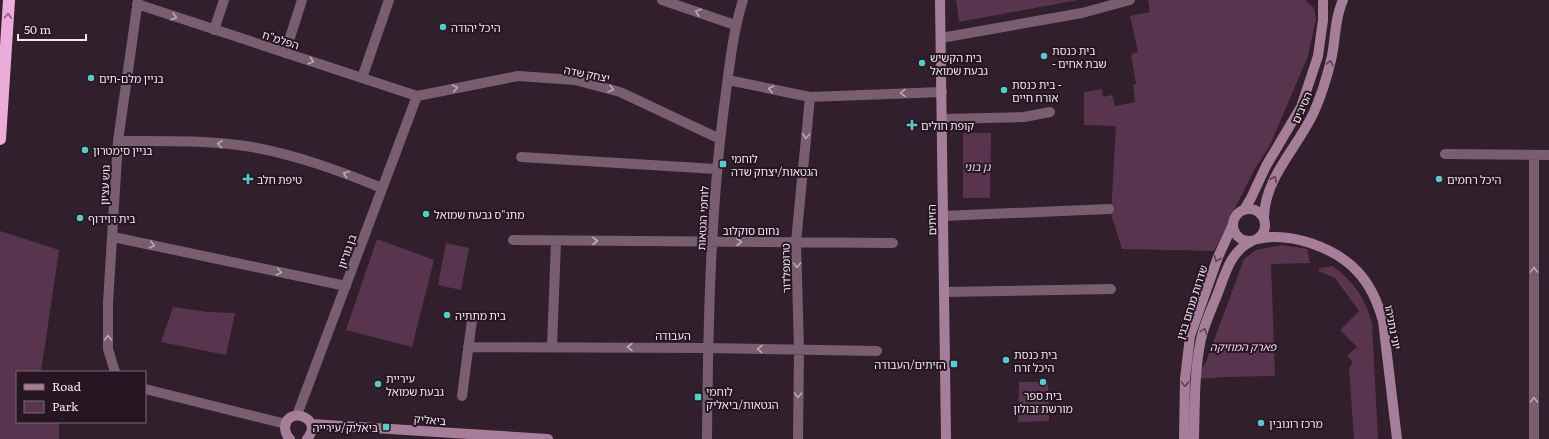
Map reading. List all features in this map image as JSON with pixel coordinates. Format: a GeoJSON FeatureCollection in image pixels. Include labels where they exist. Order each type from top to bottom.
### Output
{"type":"FeatureCollection","features":[{"type":"Feature","properties":{"kind":"highway"},"geometry":{"type":"LineString","coordinates":[[0,138],[9,0]]}},
{"type":"Feature","properties":{"kind":"street"},"geometry":{"type":"LineString","coordinates":[[214,30],[224,0]]}},
{"type":"Feature","properties":{"kind":"street"},"geometry":{"type":"LineString","coordinates":[[285,53],[302,0]]}},
{"type":"Feature","properties":{"kind":"street"},"geometry":{"type":"LineString","coordinates":[[362,78],[388,0]]}},
{"type":"Feature","properties":{"kind":"street"},"geometry":{"type":"LineString","coordinates":[[662,0],[735,25]]}},
{"type":"Feature","properties":{"kind":"street","name":"לוחמי הגטאות"},"geometry":{"type":"LineString","coordinates":[[707,439],[708,348],[716,170],[735,25],[743,0]]}},
{"type":"Feature","properties":{"kind":"street","name":"הזיתים"},"geometry":{"type":"LineString","coordinates":[[940,0],[946,439]]}},
{"type":"Feature","properties":{"kind":"street"},"geometry":{"type":"LineString","coordinates":[[941,38],[1082,13],[1130,0]]}},
{"type":"Feature","properties":{"kind":"street","name":"הסיבים"},"geometry":{"type":"LineString","coordinates":[[1244,210],[1266,166],[1301,107],[1318,56],[1323,20],[1323,0]]}},
{"type":"Feature","properties":{"kind":"street","name":"הסיבים"},"geometry":{"type":"LineString","coordinates":[[1265,220],[1265,200],[1271,185],[1304,130],[1319,98],[1331,59],[1336,21],[1343,0]]}},
{"type":"Feature","properties":{"kind":"street","name":"הפלמ\"ח"},"geometry":{"type":"LineString","coordinates":[[138,2],[214,30],[417,96]]}},
{"type":"Feature","properties":{"kind":"street","name":"גוש עציון"},"geometry":{"type":"LineString","coordinates":[[115,371],[108,349],[108,302],[118,141],[138,2]]}},
{"type":"Feature","properties":{"kind":"street","name":"יצחק שדה"},"geometry":{"type":"LineString","coordinates":[[417,96],[518,76],[575,80],[620,92],[720,139]]}},
{"type":"Feature","properties":{"kind":"street"},"geometry":{"type":"LineString","coordinates":[[728,80],[810,97],[942,92]]}},
{"type":"Feature","properties":{"kind":"street","name":"בן גוריון"},"geometry":{"type":"LineString","coordinates":[[297,415],[417,96]]}},
{"type":"Feature","properties":{"kind":"street","name":"טרומפלדור"},"geometry":{"type":"LineString","coordinates":[[798,439],[799,349],[796,242],[810,97]]}},
{"type":"Feature","properties":{"kind":"street"},"geometry":{"type":"LineString","coordinates":[[942,119],[1024,117],[1050,112]]}},
{"type":"Feature","properties":{"kind":"street"},"geometry":{"type":"LineString","coordinates":[[118,141],[193,141],[252,148],[322,165],[382,188]]}},
{"type":"Feature","properties":{"kind":"street"},"geometry":{"type":"LineString","coordinates":[[1445,154],[1549,155]]}},
{"type":"Feature","properties":{"kind":"street"},"geometry":{"type":"LineString","coordinates":[[1534,155],[1534,439]]}},
{"type":"Feature","properties":{"kind":"street"},"geometry":{"type":"LineString","coordinates":[[521,157],[716,170]]}},
{"type":"Feature","properties":{"kind":"street"},"geometry":{"type":"LineString","coordinates":[[943,216],[1108,209]]}},
{"type":"Feature","properties":{"kind":"street"},"geometry":{"type":"LineString","coordinates":[[1253,209],[1265,220],[1264,232],[1255,240],[1247,241],[1238,237],[1233,229],[1236,216],[1244,210],[1253,209]]}},
{"type":"Feature","properties":{"kind":"street","name":"יוני נתניהו"},"geometry":{"type":"LineString","coordinates":[[1265,220],[1278,231],[1295,239]]}},
{"type":"Feature","properties":{"kind":"street","name":"שדרות מנחם בגין"},"geometry":{"type":"LineString","coordinates":[[1184,439],[1185,380],[1190,336],[1218,257],[1233,224]]}},
{"type":"Feature","properties":{"kind":"street"},"geometry":{"type":"LineString","coordinates":[[113,237],[346,286]]}},
{"type":"Feature","properties":{"kind":"street","name":"יוני נתניהו"},"geometry":{"type":"LineString","coordinates":[[1255,240],[1271,237],[1303,240],[1323,249],[1349,264],[1358,272],[1373,294],[1383,321],[1397,439]]}},
{"type":"Feature","properties":{"kind":"street","name":"נחום סוקלוב"},"geometry":{"type":"LineString","coordinates":[[513,240],[893,243]]}},
{"type":"Feature","properties":{"kind":"street"},"geometry":{"type":"LineString","coordinates":[[552,347],[556,240]]}},
{"type":"Feature","properties":{"kind":"street","name":"שדרות מנחם בגין"},"geometry":{"type":"LineString","coordinates":[[1194,439],[1195,379],[1201,338],[1227,270],[1238,250],[1243,245],[1255,240]]}},
{"type":"Feature","properties":{"kind":"street"},"geometry":{"type":"LineString","coordinates":[[944,292],[1111,289]]}},
{"type":"Feature","properties":{"kind":"street"},"geometry":{"type":"LineString","coordinates":[[462,396],[472,320]]}},
{"type":"Feature","properties":{"kind":"street","name":"העבודה"},"geometry":{"type":"LineString","coordinates":[[468,347],[708,348],[877,351]]}},
{"type":"Feature","properties":{"kind":"street"},"geometry":{"type":"LineString","coordinates":[[146,389],[286,424]]}},
{"type":"Feature","properties":{"kind":"street"},"geometry":{"type":"LineString","coordinates":[[290,439],[286,433],[286,424],[297,415],[305,417],[311,424],[312,431],[307,439]]}},
{"type":"Feature","properties":{"kind":"street","name":"ביאליק"},"geometry":{"type":"LineString","coordinates":[[311,424],[417,435],[548,439]]}},
{"type":"Feature","properties":{"kind":"green space"},"geometry":{"type":"Polygon","coordinates":[[[956,0],[1078,0],[959,22],[956,0]]]}},
{"type":"Feature","properties":{"kind":"green space"},"geometry":{"type":"Polygon","coordinates":[[[1148,0],[1305,0],[1314,8],[1316,19],[1308,56],[1270,145],[1254,170],[1214,251],[1122,249],[1111,214],[1116,126],[1084,125],[1084,92],[1102,89],[1103,97],[1112,95],[1115,106],[1135,102],[1133,85],[1136,84],[1131,54],[1138,52],[1130,16],[1150,12],[1148,0]]]}},
{"type":"Feature","properties":{"kind":"green space","name":"גן בוני"},"geometry":{"type":"Polygon","coordinates":[[[963,133],[991,133],[990,198],[963,198],[963,133]]]}},
{"type":"Feature","properties":{"kind":"green space"},"geometry":{"type":"Polygon","coordinates":[[[0,231],[59,250],[41,371],[16,371],[16,423],[59,423],[59,439],[0,439],[0,231]]]}},
{"type":"Feature","properties":{"kind":"green space"},"geometry":{"type":"Polygon","coordinates":[[[377,239],[434,260],[412,347],[346,330],[377,239]]]}},
{"type":"Feature","properties":{"kind":"green space"},"geometry":{"type":"Polygon","coordinates":[[[446,243],[469,248],[461,290],[438,285],[446,243]]]}},
{"type":"Feature","properties":{"kind":"green space","name":"פארק המוזיקה"},"geometry":{"type":"Polygon","coordinates":[[[1282,245],[1307,249],[1310,263],[1271,264],[1275,376],[1195,379],[1206,362],[1244,259],[1256,250],[1282,245]]]}},
{"type":"Feature","properties":{"kind":"green space"},"geometry":{"type":"Polygon","coordinates":[[[1333,266],[1347,278],[1358,291],[1366,306],[1372,323],[1378,439],[1354,439],[1349,368],[1353,362],[1347,356],[1357,347],[1340,330],[1359,311],[1335,278],[1318,271],[1320,268],[1333,266]]]}},
{"type":"Feature","properties":{"kind":"green space"},"geometry":{"type":"Polygon","coordinates":[[[173,307],[208,312],[235,313],[226,355],[161,342],[173,307]]]}},
{"type":"Feature","properties":{"kind":"green space"},"geometry":{"type":"Polygon","coordinates":[[[1019,382],[1048,382],[1049,421],[1018,422],[1019,382]]]}},
{"type":"Feature","properties":{"kind":"place","name":"היכל יהודה"},"geometry":{"type":"Point","coordinates":[443,27]}},
{"type":"Feature","properties":{"kind":"place","name":"בית כנסת - שבת אחים"},"geometry":{"type":"Point","coordinates":[1044,56]}},
{"type":"Feature","properties":{"kind":"place","name":"בית הקשיש גבעת שמואל"},"geometry":{"type":"Point","coordinates":[922,63]}},
{"type":"Feature","properties":{"kind":"place","name":"בניין מלם-תים"},"geometry":{"type":"Point","coordinates":[91,78]}},
{"type":"Feature","properties":{"kind":"place","name":"בית כנסת - אורח חיים"},"geometry":{"type":"Point","coordinates":[1004,90]}},
{"type":"Feature","properties":{"kind":"place","name":"קופת חולים"},"geometry":{"type":"Point","coordinates":[912,125]}},
{"type":"Feature","properties":{"kind":"place","name":"בניין סימטרון"},"geometry":{"type":"Point","coordinates":[85,150]}},
{"type":"Feature","properties":{"kind":"place","name":"לוחמי הגטאות/יצחק שדה"},"geometry":{"type":"Point","coordinates":[723,164]}},
{"type":"Feature","properties":{"kind":"place","name":"טיפת חלב"},"geometry":{"type":"Point","coordinates":[248,179]}},
{"type":"Feature","properties":{"kind":"place","name":"היכל רחמים"},"geometry":{"type":"Point","coordinates":[1439,179]}},
{"type":"Feature","properties":{"kind":"place","name":"מתנ\"ס גבעת שמואל"},"geometry":{"type":"Point","coordinates":[426,214]}},
{"type":"Feature","properties":{"kind":"place","name":"בית דוידוף"},"geometry":{"type":"Point","coordinates":[80,218]}},
{"type":"Feature","properties":{"kind":"place","name":"בית מתתיה"},"geometry":{"type":"Point","coordinates":[447,315]}},
{"type":"Feature","properties":{"kind":"place","name":"בית כנסת היכל זרח"},"geometry":{"type":"Point","coordinates":[1006,360]}},
{"type":"Feature","properties":{"kind":"place","name":"הזיתים/העבודה"},"geometry":{"type":"Point","coordinates":[954,364]}},
{"type":"Feature","properties":{"kind":"place","name":"בית ספר מורשת זבולון"},"geometry":{"type":"Point","coordinates":[1043,382]}},
{"type":"Feature","properties":{"kind":"place","name":"עיריית גבעת שמואל"},"geometry":{"type":"Point","coordinates":[378,384]}},
{"type":"Feature","properties":{"kind":"place","name":"לוחמי הגטאות/ביאליק"},"geometry":{"type":"Point","coordinates":[698,397]}},
{"type":"Feature","properties":{"kind":"place","name":"מרכז רוגובין"},"geometry":{"type":"Point","coordinates":[1261,423]}},
{"type":"Feature","properties":{"kind":"place","name":"ביאליק/עירייה"},"geometry":{"type":"Point","coordinates":[386,427]}}]}
